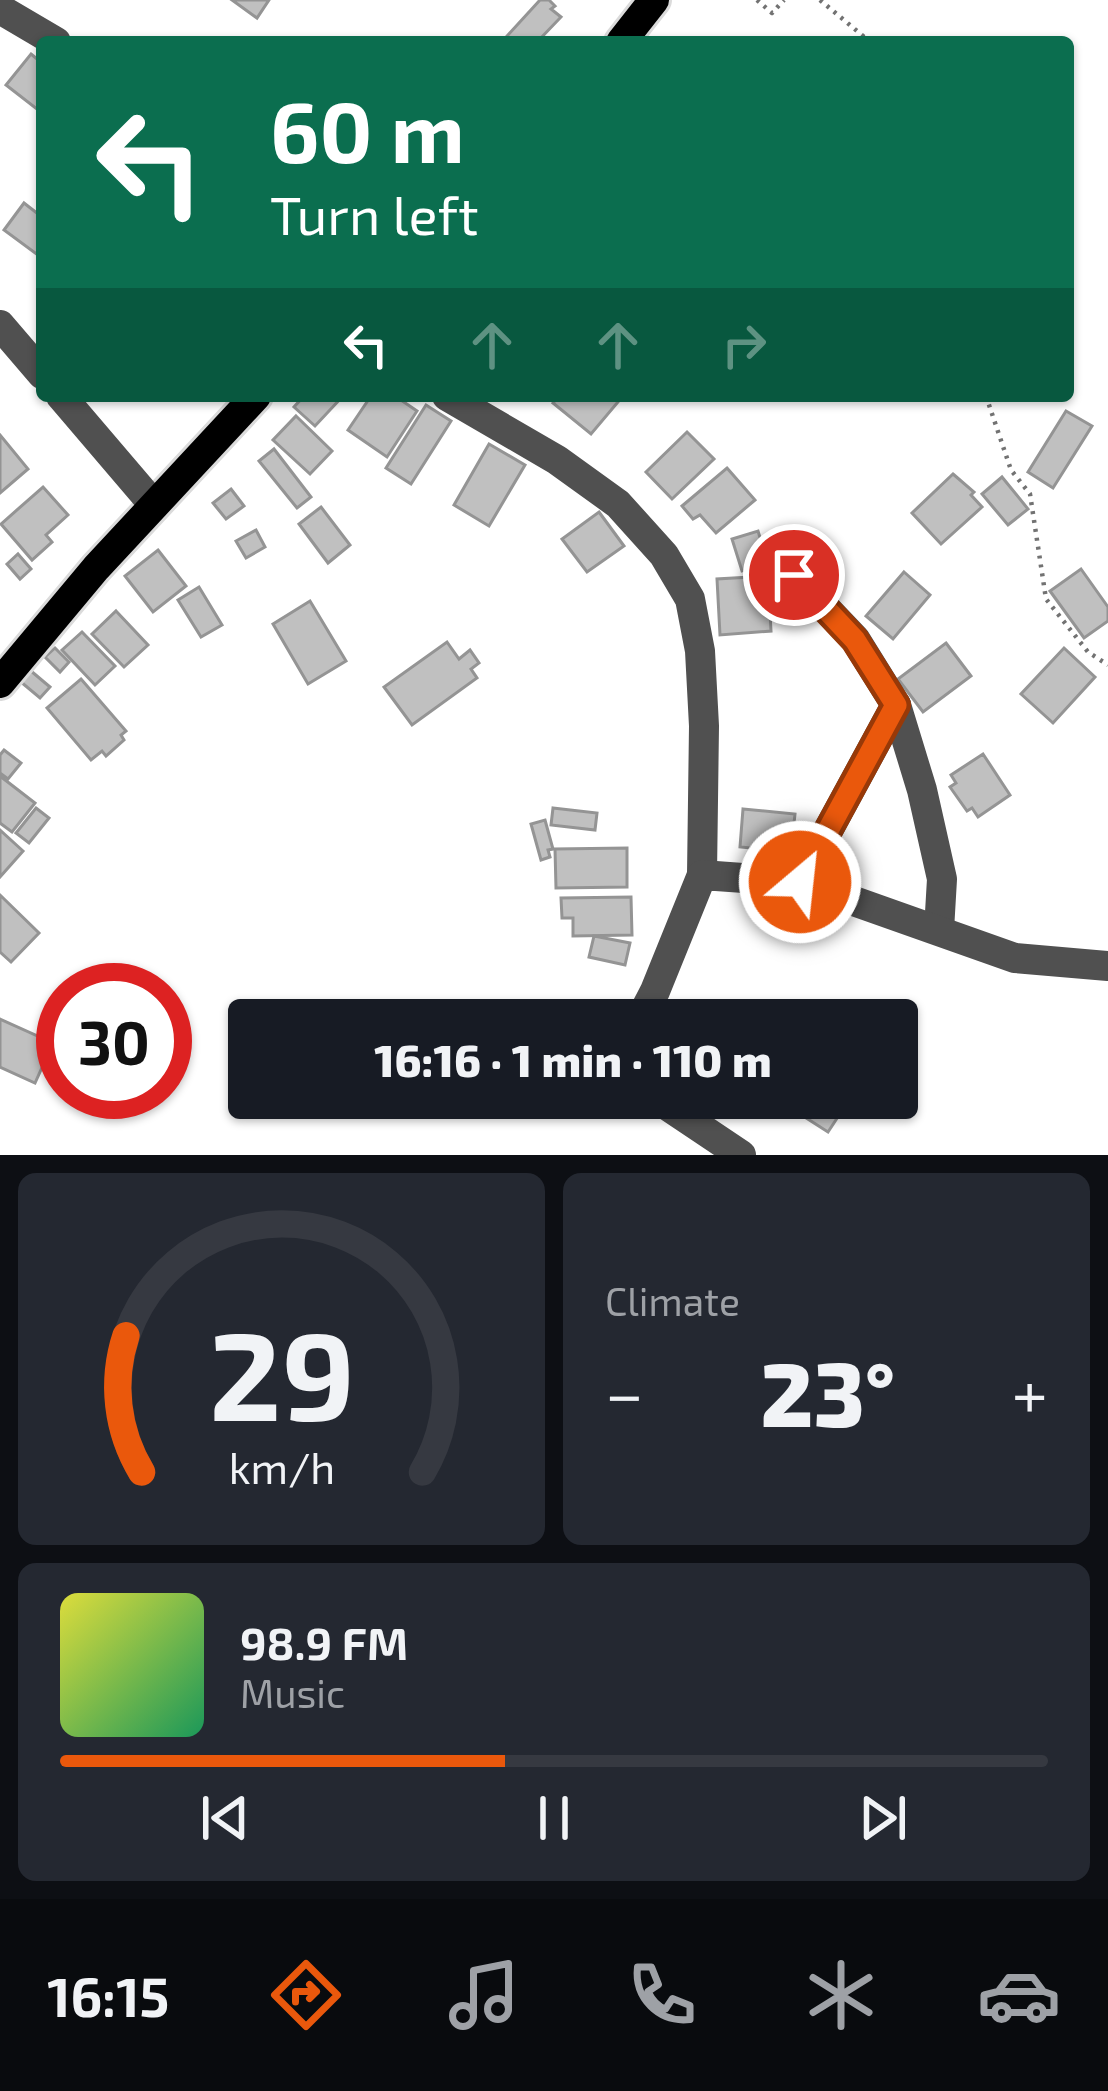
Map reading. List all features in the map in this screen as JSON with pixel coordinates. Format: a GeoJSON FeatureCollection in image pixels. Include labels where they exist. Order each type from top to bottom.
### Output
{"type":"FeatureCollection","features":[{"type":"Feature","properties":{"kind":"main road"},"geometry":{"type":"LineString","coordinates":[[626,36],[654,0]]}},
{"type":"Feature","properties":{"kind":"main road"},"geometry":{"type":"LineString","coordinates":[[0,683],[96,568],[250,402]]}},
{"type":"Feature","properties":{"kind":"street"},"geometry":{"type":"LineString","coordinates":[[0,9],[46,36]]}},
{"type":"Feature","properties":{"kind":"street"},"geometry":{"type":"LineString","coordinates":[[0,325],[36,367]]}},
{"type":"Feature","properties":{"kind":"street"},"geometry":{"type":"LineString","coordinates":[[66,402],[154,506]]}},
{"type":"Feature","properties":{"kind":"street"},"geometry":{"type":"LineString","coordinates":[[457,402],[557,460],[618,504],[664,555],[689,599],[700,651],[704,726],[702,875],[651,999]]}},
{"type":"Feature","properties":{"kind":"street"},"geometry":{"type":"LineString","coordinates":[[794,575],[855,640],[896,705],[942,879],[940,931]]}},
{"type":"Feature","properties":{"kind":"street"},"geometry":{"type":"LineString","coordinates":[[800,882],[896,705]]}},
{"type":"Feature","properties":{"kind":"street"},"geometry":{"type":"LineString","coordinates":[[702,875],[800,882],[1015,958],[1108,966]]}},
{"type":"Feature","properties":{"kind":"street"},"geometry":{"type":"LineString","coordinates":[[687,1119],[741,1155]]}},
{"type":"Feature","properties":{"kind":"path"},"geometry":{"type":"LineString","coordinates":[[757,0],[772,13],[784,0]]}},
{"type":"Feature","properties":{"kind":"path"},"geometry":{"type":"LineString","coordinates":[[820,0],[863,36]]}},
{"type":"Feature","properties":{"kind":"path"},"geometry":{"type":"LineString","coordinates":[[988,402],[1011,470],[1030,494],[1046,599],[1088,652],[1108,665]]}},
{"type":"Feature","properties":{"kind":"building"},"geometry":{"type":"Polygon","coordinates":[[[232,0],[269,0],[257,18],[232,0]]]}},
{"type":"Feature","properties":{"kind":"building"},"geometry":{"type":"Polygon","coordinates":[[[540,0],[549,0],[561,17],[543,36],[507,36],[540,0]]]}},
{"type":"Feature","properties":{"kind":"building"},"geometry":{"type":"Polygon","coordinates":[[[31,54],[36,58],[36,108],[6,85],[31,54]]]}},
{"type":"Feature","properties":{"kind":"building"},"geometry":{"type":"Polygon","coordinates":[[[24,203],[36,212],[36,254],[4,230],[24,203]]]}},
{"type":"Feature","properties":{"kind":"building"},"geometry":{"type":"Polygon","coordinates":[[[299,402],[337,402],[315,426],[294,407],[299,402]]]}},
{"type":"Feature","properties":{"kind":"building"},"geometry":{"type":"Polygon","coordinates":[[[367,402],[404,402],[417,411],[387,457],[348,430],[367,402]]]}},
{"type":"Feature","properties":{"kind":"building"},"geometry":{"type":"Polygon","coordinates":[[[554,402],[618,402],[591,434],[554,402]]]}},
{"type":"Feature","properties":{"kind":"building"},"geometry":{"type":"Polygon","coordinates":[[[426,405],[451,421],[411,484],[386,468],[426,405]]]}},
{"type":"Feature","properties":{"kind":"building"},"geometry":{"type":"Polygon","coordinates":[[[1066,411],[1092,426],[1053,488],[1028,472],[1066,411]]]}},
{"type":"Feature","properties":{"kind":"building"},"geometry":{"type":"Polygon","coordinates":[[[296,416],[332,451],[310,474],[273,440],[296,416]]]}},
{"type":"Feature","properties":{"kind":"building"},"geometry":{"type":"Polygon","coordinates":[[[687,432],[714,459],[672,499],[646,472],[687,432]]]}},
{"type":"Feature","properties":{"kind":"building"},"geometry":{"type":"Polygon","coordinates":[[[0,435],[28,469],[0,493],[0,435]]]}},
{"type":"Feature","properties":{"kind":"building"},"geometry":{"type":"Polygon","coordinates":[[[489,444],[525,465],[489,526],[454,505],[489,444]]]}},
{"type":"Feature","properties":{"kind":"building"},"geometry":{"type":"Polygon","coordinates":[[[274,449],[311,497],[297,508],[259,461],[274,449]]]}},
{"type":"Feature","properties":{"kind":"building"},"geometry":{"type":"Polygon","coordinates":[[[727,468],[755,500],[716,533],[700,515],[693,519],[682,506],[727,468]]]}},
{"type":"Feature","properties":{"kind":"building"},"geometry":{"type":"Polygon","coordinates":[[[953,474],[974,492],[971,495],[982,507],[941,544],[912,513],[953,474]]]}},
{"type":"Feature","properties":{"kind":"building"},"geometry":{"type":"Polygon","coordinates":[[[1002,477],[1028,509],[1008,525],[982,494],[1002,477]]]}},
{"type":"Feature","properties":{"kind":"building"},"geometry":{"type":"Polygon","coordinates":[[[43,487],[68,515],[46,535],[52,542],[32,560],[1,524],[43,487]]]}},
{"type":"Feature","properties":{"kind":"building"},"geometry":{"type":"Polygon","coordinates":[[[231,489],[244,506],[226,519],[213,503],[231,489]]]}},
{"type":"Feature","properties":{"kind":"building"},"geometry":{"type":"Polygon","coordinates":[[[321,507],[350,545],[328,563],[299,524],[321,507]]]}},
{"type":"Feature","properties":{"kind":"building"},"geometry":{"type":"Polygon","coordinates":[[[599,512],[624,546],[587,572],[562,539],[599,512]]]}},
{"type":"Feature","properties":{"kind":"building"},"geometry":{"type":"Polygon","coordinates":[[[256,530],[265,547],[246,558],[236,541],[256,530]]]}},
{"type":"Feature","properties":{"kind":"building"},"geometry":{"type":"Polygon","coordinates":[[[758,531],[768,563],[742,571],[732,539],[758,531]]]}},
{"type":"Feature","properties":{"kind":"building"},"geometry":{"type":"Polygon","coordinates":[[[158,550],[186,586],[153,612],[125,576],[158,550]]]}},
{"type":"Feature","properties":{"kind":"building"},"geometry":{"type":"Polygon","coordinates":[[[18,554],[31,569],[20,579],[7,564],[18,554]]]}},
{"type":"Feature","properties":{"kind":"building"},"geometry":{"type":"Polygon","coordinates":[[[1081,569],[1108,607],[1108,621],[1084,638],[1050,591],[1081,569]]]}},
{"type":"Feature","properties":{"kind":"building"},"geometry":{"type":"Polygon","coordinates":[[[904,572],[930,595],[893,639],[866,616],[904,572]]]}},
{"type":"Feature","properties":{"kind":"building"},"geometry":{"type":"Polygon","coordinates":[[[768,576],[771,631],[720,635],[717,579],[768,576]]]}},
{"type":"Feature","properties":{"kind":"building"},"geometry":{"type":"Polygon","coordinates":[[[199,587],[222,625],[201,637],[178,600],[199,587]]]}},
{"type":"Feature","properties":{"kind":"building"},"geometry":{"type":"Polygon","coordinates":[[[310,601],[346,661],[308,684],[273,624],[310,601]]]}},
{"type":"Feature","properties":{"kind":"building"},"geometry":{"type":"Polygon","coordinates":[[[116,611],[148,645],[124,667],[92,634],[116,611]]]}},
{"type":"Feature","properties":{"kind":"building"},"geometry":{"type":"Polygon","coordinates":[[[82,632],[115,666],[95,685],[62,650],[82,632]]]}},
{"type":"Feature","properties":{"kind":"building"},"geometry":{"type":"Polygon","coordinates":[[[447,642],[459,659],[470,650],[479,663],[471,669],[477,678],[412,725],[384,687],[447,642]]]}},
{"type":"Feature","properties":{"kind":"building"},"geometry":{"type":"Polygon","coordinates":[[[946,643],[971,676],[923,712],[898,679],[946,643]]]}},
{"type":"Feature","properties":{"kind":"building"},"geometry":{"type":"Polygon","coordinates":[[[55,648],[69,662],[60,672],[45,657],[55,648]]]}},
{"type":"Feature","properties":{"kind":"building"},"geometry":{"type":"Polygon","coordinates":[[[1064,648],[1095,677],[1053,723],[1021,694],[1064,648]]]}},
{"type":"Feature","properties":{"kind":"building"},"geometry":{"type":"Polygon","coordinates":[[[31,671],[50,687],[40,698],[21,682],[31,671]]]}},
{"type":"Feature","properties":{"kind":"building"},"geometry":{"type":"Polygon","coordinates":[[[81,679],[126,731],[121,735],[124,740],[106,756],[102,751],[91,760],[47,708],[81,679]]]}},
{"type":"Feature","properties":{"kind":"building"},"geometry":{"type":"Polygon","coordinates":[[[4,750],[21,763],[8,779],[0,773],[4,750]]]}},
{"type":"Feature","properties":{"kind":"building"},"geometry":{"type":"Polygon","coordinates":[[[983,754],[1010,795],[978,817],[972,808],[967,811],[950,787],[956,783],[951,775],[983,754]]]}},
{"type":"Feature","properties":{"kind":"building"},"geometry":{"type":"Polygon","coordinates":[[[0,776],[35,803],[12,832],[0,823],[0,776]]]}},
{"type":"Feature","properties":{"kind":"building"},"geometry":{"type":"Polygon","coordinates":[[[36,808],[49,818],[29,843],[16,833],[36,808]]]}},
{"type":"Feature","properties":{"kind":"building"},"geometry":{"type":"Polygon","coordinates":[[[553,808],[597,813],[595,830],[551,825],[553,808]]]}},
{"type":"Feature","properties":{"kind":"building"},"geometry":{"type":"Polygon","coordinates":[[[743,809],[795,814],[791,852],[740,847],[743,809]]]}},
{"type":"Feature","properties":{"kind":"building"},"geometry":{"type":"Polygon","coordinates":[[[545,820],[553,849],[548,850],[550,857],[541,860],[531,824],[545,820]]]}},
{"type":"Feature","properties":{"kind":"building"},"geometry":{"type":"Polygon","coordinates":[[[0,830],[23,851],[0,877],[0,830]]]}},
{"type":"Feature","properties":{"kind":"building"},"geometry":{"type":"Polygon","coordinates":[[[627,848],[627,887],[556,888],[555,849],[627,848]]]}},
{"type":"Feature","properties":{"kind":"building"},"geometry":{"type":"Polygon","coordinates":[[[0,895],[39,933],[11,962],[0,952],[0,895]]]}},
{"type":"Feature","properties":{"kind":"building"},"geometry":{"type":"Polygon","coordinates":[[[631,897],[632,935],[573,936],[573,918],[562,918],[561,898],[631,897]]]}},
{"type":"Feature","properties":{"kind":"building"},"geometry":{"type":"Polygon","coordinates":[[[594,936],[630,943],[625,965],[589,957],[594,936]]]}},
{"type":"Feature","properties":{"kind":"building"},"geometry":{"type":"Polygon","coordinates":[[[0,1019],[36,1035],[36,1081],[0,1067],[0,1019]]]}},
{"type":"Feature","properties":{"kind":"building"},"geometry":{"type":"Polygon","coordinates":[[[808,1119],[837,1119],[828,1132],[808,1119]]]}},
{"type":"Feature","properties":{"kind":"route"},"geometry":{"type":"LineString","coordinates":[[794,575],[855,640],[896,705],[800,882]]}}]}
